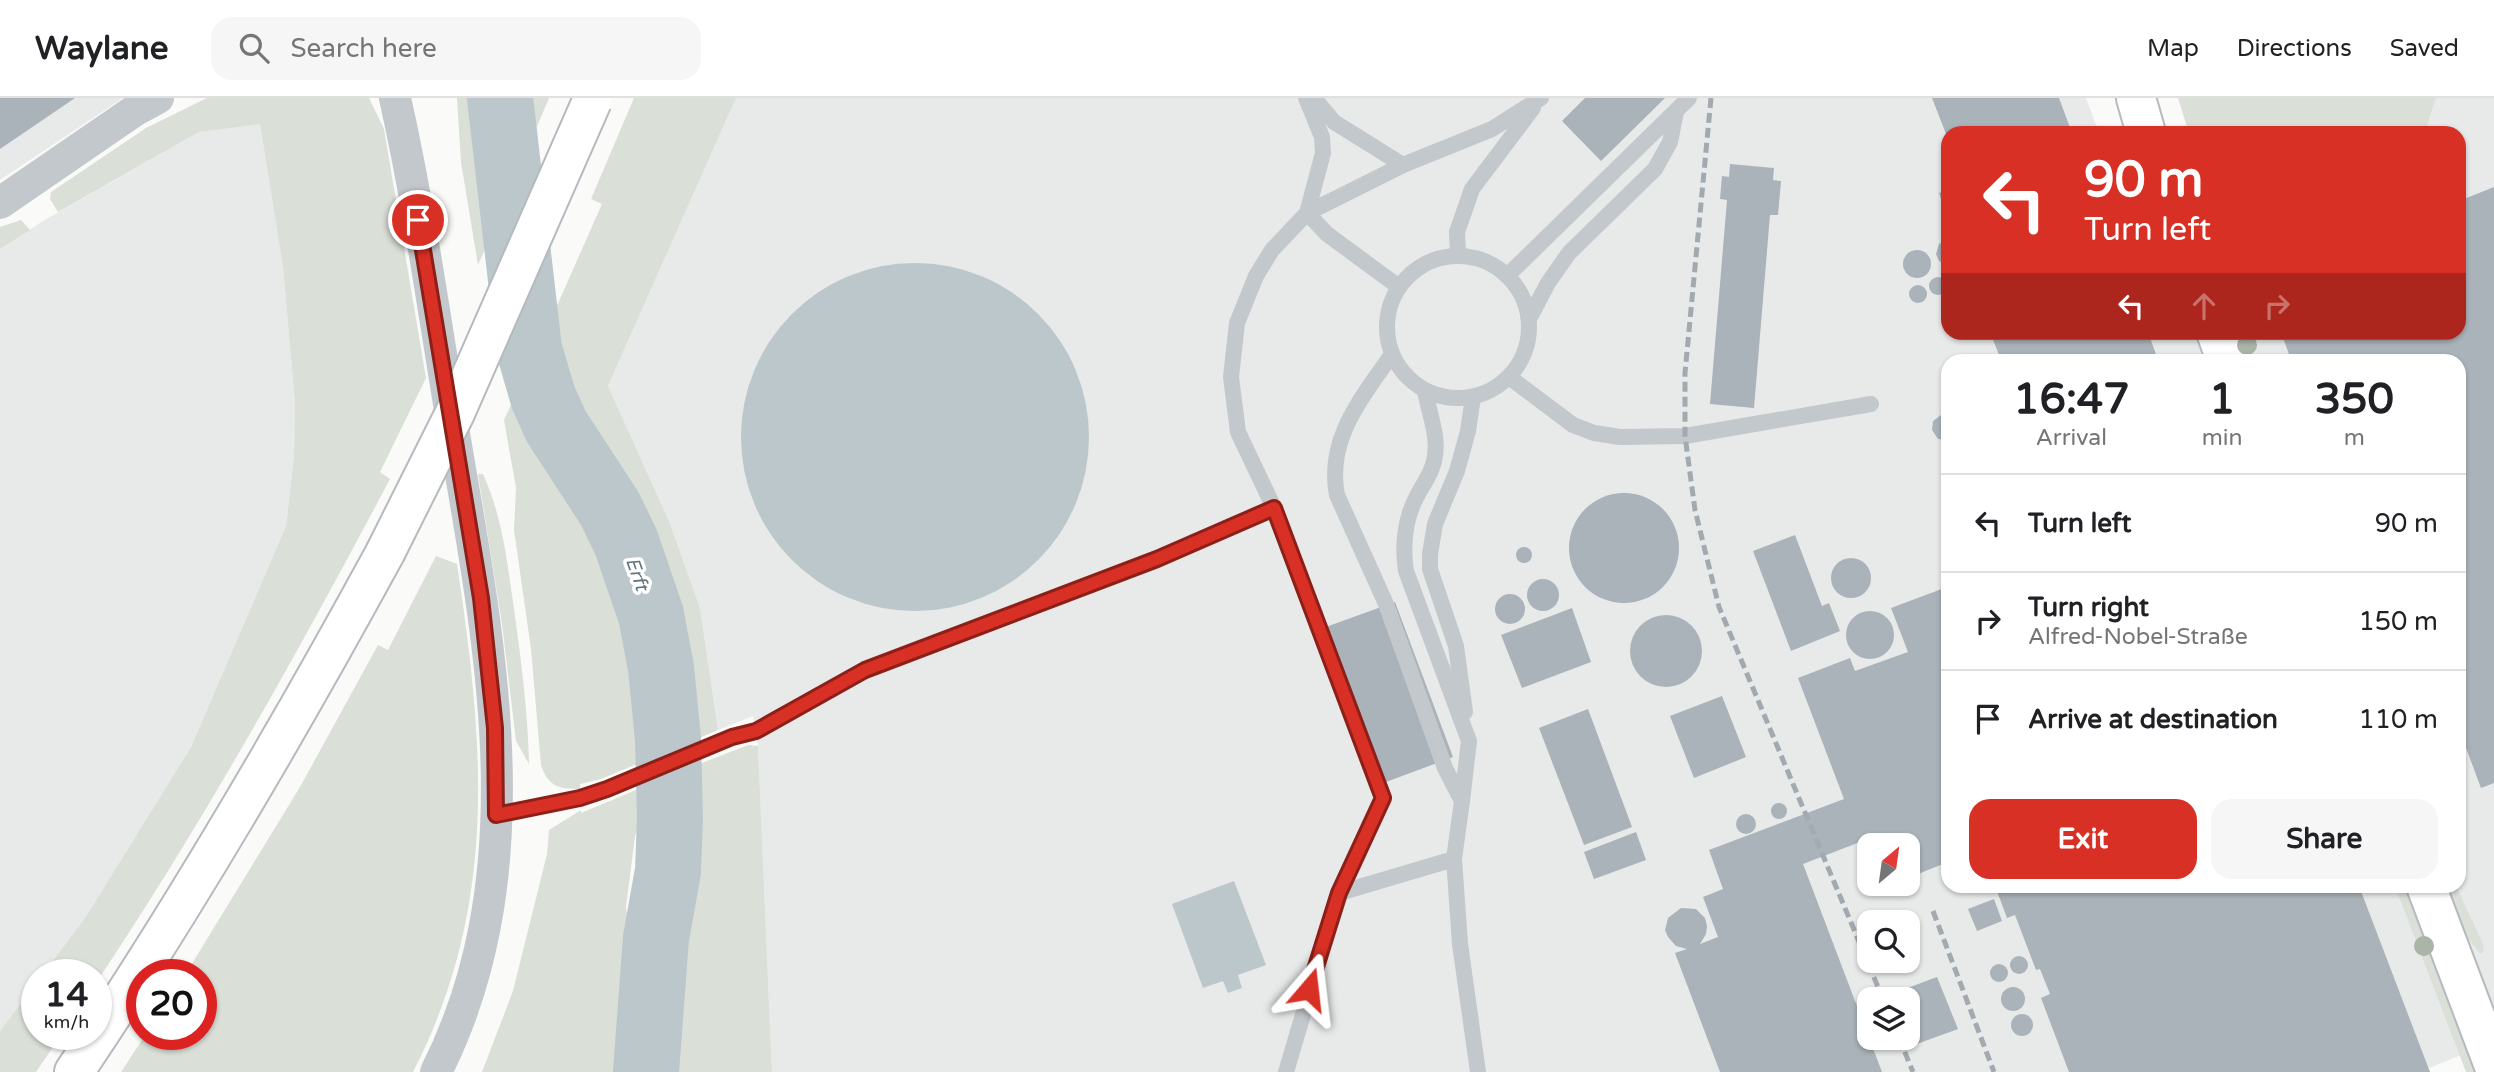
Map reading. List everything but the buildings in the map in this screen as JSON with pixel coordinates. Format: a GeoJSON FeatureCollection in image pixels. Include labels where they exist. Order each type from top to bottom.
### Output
{"type":"FeatureCollection","features":[{"type":"Feature","properties":{"kind":"main road"},"geometry":{"type":"LineString","coordinates":[[2136,98],[2144,126]]}},
{"type":"Feature","properties":{"kind":"main road"},"geometry":{"type":"LineString","coordinates":[[74,1072],[221,845],[301,708],[385,554],[455,413],[593,100]]}},
{"type":"Feature","properties":{"kind":"main road"},"geometry":{"type":"LineString","coordinates":[[2429,893],[2494,1066]]}},
{"type":"Feature","properties":{"kind":"street"},"geometry":{"type":"LineString","coordinates":[[0,203],[134,111],[158,98]]}},
{"type":"Feature","properties":{"kind":"street"},"geometry":{"type":"LineString","coordinates":[[395,98],[414,193],[481,598],[495,728],[496,815],[491,894],[484,934],[460,1018],[436,1072]]}},
{"type":"Feature","properties":{"kind":"lane"},"geometry":{"type":"LineString","coordinates":[[1306,98],[1322,136],[1323,153],[1307,213]]}},
{"type":"Feature","properties":{"kind":"lane"},"geometry":{"type":"LineString","coordinates":[[1314,98],[1334,122],[1403,165]]}},
{"type":"Feature","properties":{"kind":"lane"},"geometry":{"type":"LineString","coordinates":[[1507,276],[1689,98]]}},
{"type":"Feature","properties":{"kind":"lane"},"geometry":{"type":"LineString","coordinates":[[1286,1072],[1339,893],[1383,798],[1274,508],[1238,432],[1231,377],[1237,323],[1256,276],[1272,250],[1307,213],[1403,165],[1492,129],[1539,100]]}},
{"type":"Feature","properties":{"kind":"lane"},"geometry":{"type":"LineString","coordinates":[[1458,256],[1457,232],[1472,189],[1539,100]]}},
{"type":"Feature","properties":{"kind":"lane"},"geometry":{"type":"LineString","coordinates":[[1529,318],[1548,283],[1569,253],[1655,169],[1670,142],[1676,112]]}},
{"type":"Feature","properties":{"kind":"lane"},"geometry":{"type":"LineString","coordinates":[[1307,213],[1328,234],[1399,287]]}},
{"type":"Feature","properties":{"kind":"lane"},"geometry":{"type":"LineString","coordinates":[[1458,256],[1485,261],[1507,276],[1523,299],[1529,318],[1525,353],[1509,377],[1493,390],[1473,397],[1452,399],[1425,391],[1408,378],[1392,354],[1387,320],[1399,287],[1408,276],[1425,264],[1458,256]]}},
{"type":"Feature","properties":{"kind":"lane"},"geometry":{"type":"LineString","coordinates":[[1392,354],[1342,431],[1336,451],[1334,482],[1337,495],[1386,604],[1445,768],[1462,801]]}},
{"type":"Feature","properties":{"kind":"lane"},"geometry":{"type":"LineString","coordinates":[[1509,377],[1573,425],[1594,433],[1620,438],[1685,436],[1871,404]]}},
{"type":"Feature","properties":{"kind":"lane"},"geometry":{"type":"LineString","coordinates":[[1425,391],[1435,440],[1435,459],[1409,515],[1404,554],[1406,571],[1469,741]]}},
{"type":"Feature","properties":{"kind":"lane"},"geometry":{"type":"LineString","coordinates":[[1473,397],[1468,431],[1457,471],[1435,524],[1430,569],[1456,646],[1469,741],[1454,859],[1460,944],[1478,1072]]}},
{"type":"Feature","properties":{"kind":"lane"},"geometry":{"type":"LineString","coordinates":[[496,815],[580,798],[732,737],[756,731],[865,670],[1157,559],[1274,508]]}},
{"type":"Feature","properties":{"kind":"lane"},"geometry":{"type":"LineString","coordinates":[[1339,893],[1454,859]]}},
{"type":"Feature","properties":{"kind":"shaded area"},"geometry":{"type":"Polygon","coordinates":[[[0,98],[123,98],[0,180],[0,98]]]}},
{"type":"Feature","properties":{"kind":"shaded area"},"geometry":{"type":"Polygon","coordinates":[[[207,98],[369,98],[384,129],[426,378],[380,472],[390,479],[356,543],[249,735],[136,922],[112,959],[54,959],[85,918],[191,747],[286,526],[294,455],[295,404],[283,267],[260,124],[199,132],[58,212],[50,199],[51,192],[146,128],[207,98]]]}},
{"type":"Feature","properties":{"kind":"shaded area"},"geometry":{"type":"Polygon","coordinates":[[[457,98],[485,98],[506,202],[478,265],[461,162],[457,98]]]}},
{"type":"Feature","properties":{"kind":"shaded area"},"geometry":{"type":"Polygon","coordinates":[[[510,98],[549,98],[518,171],[510,98]]]}},
{"type":"Feature","properties":{"kind":"shaded area"},"geometry":{"type":"Polygon","coordinates":[[[634,98],[736,98],[608,386],[669,521],[700,608],[718,730],[680,746],[671,662],[653,580],[621,503],[566,411],[548,362],[544,335],[602,204],[591,199],[634,98]]]}},
{"type":"Feature","properties":{"kind":"shaded area"},"geometry":{"type":"Polygon","coordinates":[[[736,98],[2086,98],[2096,126],[1941,126],[1941,340],[2466,340],[2466,126],[2427,126],[2436,98],[2494,98],[2494,1042],[2429,1068],[2430,1072],[772,1072],[758,746],[753,716],[718,730],[700,608],[669,521],[608,386],[736,98]]]}},
{"type":"Feature","properties":{"kind":"shaded area"},"geometry":{"type":"Polygon","coordinates":[[[2178,98],[2436,98],[2427,126],[2187,126],[2178,98]]]}},
{"type":"Feature","properties":{"kind":"shaded area"},"geometry":{"type":"Polygon","coordinates":[[[260,123],[283,267],[295,404],[294,455],[286,526],[191,747],[85,918],[54,959],[21,959],[21,1003],[0,1031],[0,249],[43,221],[199,132],[260,123]]]}},
{"type":"Feature","properties":{"kind":"shaded area"},"geometry":{"type":"Polygon","coordinates":[[[21,220],[30,230],[0,249],[0,227],[21,220]]]}},
{"type":"Feature","properties":{"kind":"shaded area"},"geometry":{"type":"Polygon","coordinates":[[[915,263],[949,267],[981,276],[1012,293],[1038,314],[1059,340],[1076,371],[1085,403],[1089,437],[1085,471],[1076,503],[1059,534],[1038,560],[1012,581],[981,598],[949,607],[915,611],[881,607],[849,598],[818,581],[792,560],[771,534],[754,503],[745,471],[741,437],[745,403],[754,371],[771,340],[792,314],[818,293],[849,276],[881,267],[915,263]]]}},
{"type":"Feature","properties":{"kind":"shaded area"},"geometry":{"type":"Polygon","coordinates":[[[523,378],[545,441],[593,505],[615,541],[634,594],[646,647],[656,756],[601,779],[580,784],[580,789],[555,785],[547,778],[541,765],[531,649],[514,530],[516,488],[504,420],[523,378]]]}},
{"type":"Feature","properties":{"kind":"shaded area"},"geometry":{"type":"Polygon","coordinates":[[[478,474],[483,474],[490,491],[506,557],[524,686],[529,764],[516,741],[502,624],[478,474]]]}},
{"type":"Feature","properties":{"kind":"shaded area"},"geometry":{"type":"Polygon","coordinates":[[[436,556],[457,564],[474,695],[478,759],[472,885],[460,947],[441,1010],[413,1072],[121,1072],[135,1050],[217,1050],[217,959],[195,959],[300,787],[378,645],[388,650],[436,556]]]}},
{"type":"Feature","properties":{"kind":"shaded area"},"geometry":{"type":"Polygon","coordinates":[[[748,745],[758,746],[772,1072],[662,1072],[679,879],[688,821],[684,770],[748,745]]]}},
{"type":"Feature","properties":{"kind":"shaded area"},"geometry":{"type":"Polygon","coordinates":[[[655,782],[635,836],[626,907],[636,977],[629,1072],[482,1072],[513,991],[547,854],[549,830],[581,810],[581,813],[655,782]]]}},
{"type":"Feature","properties":{"kind":"shaded area"},"geometry":{"type":"Polygon","coordinates":[[[1234,881],[1266,965],[1238,975],[1242,988],[1228,993],[1223,981],[1203,988],[1172,904],[1234,881]]]}},
{"type":"Feature","properties":{"kind":"shaded area"},"geometry":{"type":"Polygon","coordinates":[[[2398,893],[2408,893],[2477,1072],[2466,1072],[2398,893]]]}},
{"type":"Feature","properties":{"kind":"shaded area"},"geometry":{"type":"Polygon","coordinates":[[[2450,893],[2459,893],[2483,944],[2484,950],[2481,954],[2466,936],[2450,893]]]}},
{"type":"Feature","properties":{"kind":"shaded area"},"geometry":{"type":"Polygon","coordinates":[[[21,1003],[21,1050],[51,1050],[36,1072],[0,1072],[0,1031],[21,1003]]]}},
{"type":"Feature","properties":{"kind":"waterway","name":"Erft"},"geometry":{"type":"LineString","coordinates":[[500,98],[529,349],[543,397],[556,426],[610,509],[626,542],[651,615],[661,668],[668,739],[670,818],[668,871],[656,938],[646,1072]]}},
{"type":"Feature","properties":{"kind":"railway"},"geometry":{"type":"LineString","coordinates":[[1711,98],[1685,373],[1685,436],[1695,510],[1719,607],[1878,987]]}},
{"type":"Feature","properties":{"kind":"railway"},"geometry":{"type":"LineString","coordinates":[[1933,911],[1994,1072]]}},
{"type":"Feature","properties":{"kind":"railway"},"geometry":{"type":"LineString","coordinates":[[1904,1050],[1913,1072]]}},
{"type":"Feature","properties":{"kind":"route"},"geometry":{"type":"LineString","coordinates":[[418,220],[481,598],[495,728],[498,784],[496,815],[580,798],[732,737],[756,731],[865,670],[1157,559],[1274,508],[1383,798],[1339,893],[1309,989]]}}]}
